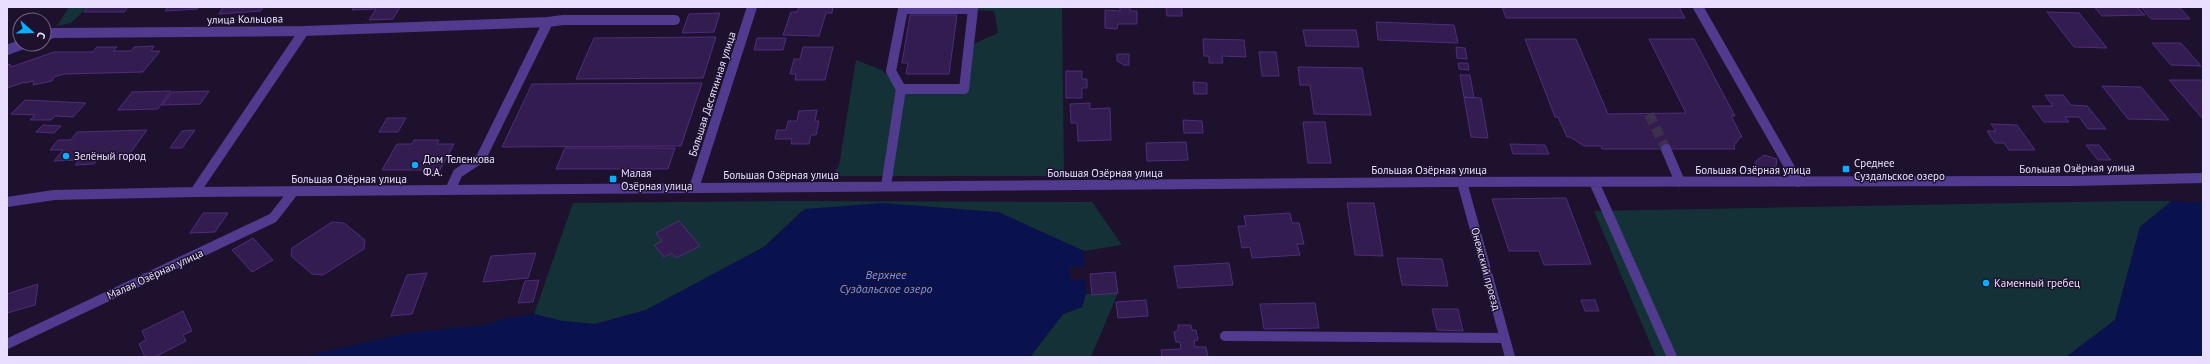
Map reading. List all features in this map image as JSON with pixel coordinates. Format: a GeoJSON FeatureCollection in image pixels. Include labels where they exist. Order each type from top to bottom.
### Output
{"type":"FeatureCollection","features":[{"type":"Feature","properties":{"kind":"street","name":"Большая Десятинная улица"},"geometry":{"type":"LineString","coordinates":[[694,188],[752,7]]}},
{"type":"Feature","properties":{"kind":"street"},"geometry":{"type":"LineString","coordinates":[[1698,7],[1798,182]]}},
{"type":"Feature","properties":{"kind":"street"},"geometry":{"type":"LineString","coordinates":[[886,186],[901,89],[891,71],[903,9],[973,9],[964,89],[901,89]]}},
{"type":"Feature","properties":{"kind":"street","name":"улица Кольцова"},"geometry":{"type":"LineString","coordinates":[[52,33],[304,31],[447,27],[563,20],[676,20]]}},
{"type":"Feature","properties":{"kind":"street"},"geometry":{"type":"LineString","coordinates":[[450,190],[458,173],[481,158],[548,22]]}},
{"type":"Feature","properties":{"kind":"street"},"geometry":{"type":"LineString","coordinates":[[195,192],[304,31]]}},
{"type":"Feature","properties":{"kind":"street"},"geometry":{"type":"LineString","coordinates":[[1666,149],[1680,182]]}},
{"type":"Feature","properties":{"kind":"street","name":"Большая Озёрная улица"},"geometry":{"type":"LineString","coordinates":[[7,202],[54,195],[195,192],[2203,178]]}},
{"type":"Feature","properties":{"kind":"street","name":"Онежский проезд"},"geometry":{"type":"LineString","coordinates":[[1462,182],[1510,357]]}},
{"type":"Feature","properties":{"kind":"street"},"geometry":{"type":"LineString","coordinates":[[1594,182],[1672,357]]}},
{"type":"Feature","properties":{"kind":"street","name":"Малая Озёрная улица"},"geometry":{"type":"LineString","coordinates":[[7,344],[273,218],[294,191]]}},
{"type":"Feature","properties":{"kind":"street"},"geometry":{"type":"LineString","coordinates":[[1225,336],[1504,338]]}},
{"type":"Feature","properties":{"kind":"green space"},"geometry":{"type":"Polygon","coordinates":[[[69,7],[88,7],[71,23],[57,26],[69,7]]]}},
{"type":"Feature","properties":{"kind":"green space"},"geometry":{"type":"Polygon","coordinates":[[[926,7],[1062,7],[1064,176],[832,176],[839,166],[856,60],[882,70],[901,89],[964,89],[969,46],[998,33],[994,11],[926,7]]]}},
{"type":"Feature","properties":{"kind":"green space"},"geometry":{"type":"Polygon","coordinates":[[[787,201],[1092,202],[1122,245],[1084,251],[998,212],[802,211],[764,247],[646,310],[595,324],[562,321],[534,314],[573,203],[787,201]]]}},
{"type":"Feature","properties":{"kind":"green space"},"geometry":{"type":"Polygon","coordinates":[[[2172,201],[2140,227],[2115,320],[2066,357],[1656,357],[1594,211],[2172,201]]]}},
{"type":"Feature","properties":{"kind":"green space"},"geometry":{"type":"Polygon","coordinates":[[[1118,293],[1091,357],[1030,357],[1063,314],[1082,307],[1086,294],[1118,293]]]}},
{"type":"Feature","properties":{"kind":"water"},"geometry":{"type":"Polygon","coordinates":[[[2172,201],[2203,203],[2203,357],[2066,357],[2115,320],[2140,227],[2172,201]]]}},
{"type":"Feature","properties":{"kind":"water","name":"Верхнее Суздальское озеро"},"geometry":{"type":"Polygon","coordinates":[[[883,203],[998,212],[1084,251],[1086,294],[1082,307],[1063,314],[1030,357],[310,357],[314,354],[408,333],[484,325],[508,318],[534,314],[562,321],[595,324],[646,310],[764,247],[805,209],[883,203]]]}},
{"type":"Feature","properties":{"kind":"pier"},"geometry":{"type":"Polygon","coordinates":[[[1087,266],[1087,280],[1070,280],[1070,267],[1087,266]]]}},
{"type":"Feature","properties":{"kind":"building"},"geometry":{"type":"Polygon","coordinates":[[[88,7],[128,7],[124,12],[84,12],[88,7]]]}},
{"type":"Feature","properties":{"kind":"building"},"geometry":{"type":"Polygon","coordinates":[[[168,7],[199,7],[197,9],[165,11],[168,7]]]}},
{"type":"Feature","properties":{"kind":"building"},"geometry":{"type":"Polygon","coordinates":[[[223,7],[263,7],[261,11],[219,14],[223,7]]]}},
{"type":"Feature","properties":{"kind":"building"},"geometry":{"type":"Polygon","coordinates":[[[354,7],[400,7],[393,19],[369,20],[376,9],[352,10],[354,7]]]}},
{"type":"Feature","properties":{"kind":"building"},"geometry":{"type":"Polygon","coordinates":[[[799,7],[833,7],[832,13],[826,13],[819,36],[783,35],[791,12],[797,12],[799,7]]]}},
{"type":"Feature","properties":{"kind":"building"},"geometry":{"type":"Polygon","coordinates":[[[1120,7],[1130,7],[1130,11],[1137,11],[1137,24],[1118,24],[1117,29],[1105,28],[1105,10],[1120,11],[1120,7]]]}},
{"type":"Feature","properties":{"kind":"building"},"geometry":{"type":"Polygon","coordinates":[[[1166,7],[1182,7],[1182,16],[1167,16],[1166,7]]]}},
{"type":"Feature","properties":{"kind":"building"},"geometry":{"type":"Polygon","coordinates":[[[1502,7],[1679,7],[1685,18],[1506,18],[1502,7]]]}},
{"type":"Feature","properties":{"kind":"building"},"geometry":{"type":"Polygon","coordinates":[[[2094,7],[2137,7],[2145,15],[2102,16],[2094,7]]]}},
{"type":"Feature","properties":{"kind":"building"},"geometry":{"type":"Polygon","coordinates":[[[2141,7],[2179,7],[2190,19],[2151,19],[2141,7]]]}},
{"type":"Feature","properties":{"kind":"building"},"geometry":{"type":"Polygon","coordinates":[[[2047,12],[2079,13],[2107,48],[2074,47],[2047,12]]]}},
{"type":"Feature","properties":{"kind":"building"},"geometry":{"type":"Polygon","coordinates":[[[720,13],[714,32],[682,33],[689,14],[720,13]]]}},
{"type":"Feature","properties":{"kind":"building"},"geometry":{"type":"Polygon","coordinates":[[[910,15],[957,15],[949,74],[906,74],[908,63],[902,63],[910,15]]]}},
{"type":"Feature","properties":{"kind":"building"},"geometry":{"type":"Polygon","coordinates":[[[1376,22],[1454,25],[1458,43],[1378,40],[1376,22]]]}},
{"type":"Feature","properties":{"kind":"building"},"geometry":{"type":"Polygon","coordinates":[[[1303,30],[1356,30],[1359,47],[1306,46],[1303,30]]]}},
{"type":"Feature","properties":{"kind":"building"},"geometry":{"type":"Polygon","coordinates":[[[716,37],[703,78],[576,79],[594,38],[716,37]]]}},
{"type":"Feature","properties":{"kind":"building"},"geometry":{"type":"Polygon","coordinates":[[[757,38],[786,38],[783,50],[754,50],[757,38]]]}},
{"type":"Feature","properties":{"kind":"building"},"geometry":{"type":"Polygon","coordinates":[[[1203,39],[1244,40],[1246,57],[1222,56],[1223,63],[1209,63],[1209,56],[1204,56],[1203,39]]]}},
{"type":"Feature","properties":{"kind":"building"},"geometry":{"type":"Polygon","coordinates":[[[1525,39],[1576,39],[1608,114],[1686,113],[1649,39],[1694,39],[1735,116],[1731,116],[1742,137],[1740,137],[1734,146],[1735,149],[1602,149],[1601,146],[1584,146],[1570,137],[1567,137],[1558,117],[1555,117],[1525,39]]]}},
{"type":"Feature","properties":{"kind":"building"},"geometry":{"type":"Polygon","coordinates":[[[2152,43],[2181,43],[2201,66],[2171,65],[2152,43]]]}},
{"type":"Feature","properties":{"kind":"building"},"geometry":{"type":"Polygon","coordinates":[[[154,46],[151,51],[160,51],[143,72],[64,74],[54,77],[52,81],[33,85],[34,81],[25,82],[7,88],[7,65],[10,64],[11,67],[54,52],[93,52],[97,47],[117,47],[113,51],[131,51],[134,47],[154,46]]]}},
{"type":"Feature","properties":{"kind":"building"},"geometry":{"type":"Polygon","coordinates":[[[803,47],[833,47],[825,80],[795,80],[796,74],[790,74],[794,59],[800,59],[803,47]]]}},
{"type":"Feature","properties":{"kind":"building"},"geometry":{"type":"Polygon","coordinates":[[[1456,47],[1465,48],[1467,59],[1457,58],[1456,47]]]}},
{"type":"Feature","properties":{"kind":"building"},"geometry":{"type":"Polygon","coordinates":[[[1259,52],[1276,52],[1279,76],[1262,76],[1259,52]]]}},
{"type":"Feature","properties":{"kind":"building"},"geometry":{"type":"Polygon","coordinates":[[[1117,54],[1129,54],[1129,65],[1124,65],[1117,61],[1117,54]]]}},
{"type":"Feature","properties":{"kind":"building"},"geometry":{"type":"Polygon","coordinates":[[[1458,63],[1468,63],[1469,70],[1459,69],[1458,63]]]}},
{"type":"Feature","properties":{"kind":"building"},"geometry":{"type":"Polygon","coordinates":[[[1298,67],[1362,68],[1371,115],[1314,114],[1310,85],[1300,85],[1298,67]]]}},
{"type":"Feature","properties":{"kind":"building"},"geometry":{"type":"Polygon","coordinates":[[[1066,71],[1082,71],[1082,79],[1087,79],[1087,88],[1082,88],[1082,98],[1066,98],[1066,71]]]}},
{"type":"Feature","properties":{"kind":"building"},"geometry":{"type":"Polygon","coordinates":[[[1460,75],[1470,75],[1474,98],[1464,97],[1460,75]]]}},
{"type":"Feature","properties":{"kind":"building"},"geometry":{"type":"Polygon","coordinates":[[[2169,80],[2203,80],[2203,119],[2169,80]]]}},
{"type":"Feature","properties":{"kind":"building"},"geometry":{"type":"Polygon","coordinates":[[[1193,82],[1207,83],[1207,94],[1194,94],[1193,82]]]}},
{"type":"Feature","properties":{"kind":"building"},"geometry":{"type":"Polygon","coordinates":[[[702,83],[681,146],[502,147],[532,84],[702,83]]]}},
{"type":"Feature","properties":{"kind":"building"},"geometry":{"type":"Polygon","coordinates":[[[2102,86],[2141,87],[2169,120],[2128,119],[2102,86]]]}},
{"type":"Feature","properties":{"kind":"building"},"geometry":{"type":"Polygon","coordinates":[[[171,91],[158,109],[118,110],[132,92],[171,91]]]}},
{"type":"Feature","properties":{"kind":"building"},"geometry":{"type":"Polygon","coordinates":[[[209,91],[200,104],[162,105],[172,92],[209,91]]]}},
{"type":"Feature","properties":{"kind":"building"},"geometry":{"type":"Polygon","coordinates":[[[2045,95],[2063,95],[2071,105],[2087,106],[2106,129],[2088,129],[2079,117],[2065,117],[2069,122],[2044,122],[2032,106],[2053,106],[2045,95]]]}},
{"type":"Feature","properties":{"kind":"building"},"geometry":{"type":"Polygon","coordinates":[[[1464,97],[1481,98],[1488,138],[1471,137],[1464,97]]]}},
{"type":"Feature","properties":{"kind":"building"},"geometry":{"type":"Polygon","coordinates":[[[25,100],[86,103],[73,117],[55,116],[51,120],[30,120],[35,115],[11,114],[25,100]]]}},
{"type":"Feature","properties":{"kind":"building"},"geometry":{"type":"Polygon","coordinates":[[[1090,103],[1090,109],[1110,108],[1111,140],[1078,141],[1077,123],[1071,123],[1070,104],[1090,103]]]}},
{"type":"Feature","properties":{"kind":"building"},"geometry":{"type":"Polygon","coordinates":[[[817,110],[815,121],[819,121],[816,135],[811,135],[809,144],[791,144],[792,139],[775,139],[777,130],[786,130],[788,121],[797,121],[799,111],[817,110]]]}},
{"type":"Feature","properties":{"kind":"building"},"geometry":{"type":"Polygon","coordinates":[[[387,118],[406,118],[398,132],[379,132],[387,118]]]}},
{"type":"Feature","properties":{"kind":"building"},"geometry":{"type":"Polygon","coordinates":[[[1183,120],[1202,121],[1203,133],[1184,133],[1183,120]]]}},
{"type":"Feature","properties":{"kind":"building"},"geometry":{"type":"Polygon","coordinates":[[[1303,122],[1325,122],[1331,163],[1308,163],[1303,122]]]}},
{"type":"Feature","properties":{"kind":"building"},"geometry":{"type":"Polygon","coordinates":[[[1991,124],[2017,125],[2035,150],[2009,150],[2004,143],[1995,143],[1987,131],[1996,131],[1991,124]]]}},
{"type":"Feature","properties":{"kind":"building"},"geometry":{"type":"Polygon","coordinates":[[[43,125],[61,126],[54,133],[36,132],[43,125]]]}},
{"type":"Feature","properties":{"kind":"building"},"geometry":{"type":"Polygon","coordinates":[[[147,130],[126,159],[98,159],[94,164],[75,165],[79,160],[54,161],[63,150],[50,150],[58,140],[71,140],[77,132],[147,130]]]}},
{"type":"Feature","properties":{"kind":"building"},"geometry":{"type":"Polygon","coordinates":[[[195,130],[182,148],[170,148],[182,131],[195,130]]]}},
{"type":"Feature","properties":{"kind":"building"},"geometry":{"type":"Polygon","coordinates":[[[414,140],[439,140],[437,144],[454,144],[440,170],[382,170],[397,144],[412,144],[414,140]]]}},
{"type":"Feature","properties":{"kind":"building"},"geometry":{"type":"Polygon","coordinates":[[[1186,142],[1188,160],[1147,161],[1146,143],[1186,142]]]}},
{"type":"Feature","properties":{"kind":"building"},"geometry":{"type":"Polygon","coordinates":[[[1510,144],[1545,145],[1549,154],[1513,154],[1510,144]]]}},
{"type":"Feature","properties":{"kind":"building"},"geometry":{"type":"Polygon","coordinates":[[[2086,145],[2099,145],[2111,160],[2098,160],[2086,145]]]}},
{"type":"Feature","properties":{"kind":"building"},"geometry":{"type":"Polygon","coordinates":[[[565,148],[675,148],[668,169],[556,169],[565,148]]]}},
{"type":"Feature","properties":{"kind":"building"},"geometry":{"type":"Polygon","coordinates":[[[1764,155],[1777,159],[1776,166],[1770,170],[1760,170],[1755,162],[1764,155]]]}},
{"type":"Feature","properties":{"kind":"building"},"geometry":{"type":"Polygon","coordinates":[[[1566,198],[1591,264],[1544,265],[1539,251],[1509,251],[1492,199],[1566,198]]]}},
{"type":"Feature","properties":{"kind":"building"},"geometry":{"type":"Polygon","coordinates":[[[1347,203],[1374,203],[1383,256],[1355,255],[1347,203]]]}},
{"type":"Feature","properties":{"kind":"building"},"geometry":{"type":"Polygon","coordinates":[[[203,213],[228,213],[215,232],[190,233],[203,213]]]}},
{"type":"Feature","properties":{"kind":"building"},"geometry":{"type":"Polygon","coordinates":[[[1290,213],[1292,223],[1299,223],[1304,244],[1297,244],[1300,255],[1252,258],[1250,247],[1242,248],[1238,226],[1246,226],[1244,216],[1290,213]]]}},
{"type":"Feature","properties":{"kind":"building"},"geometry":{"type":"Polygon","coordinates":[[[679,221],[700,246],[676,258],[672,253],[664,257],[654,245],[662,241],[656,233],[679,221]]]}},
{"type":"Feature","properties":{"kind":"building"},"geometry":{"type":"Polygon","coordinates":[[[332,222],[344,223],[365,240],[364,249],[323,275],[312,274],[291,256],[292,248],[332,222]]]}},
{"type":"Feature","properties":{"kind":"building"},"geometry":{"type":"Polygon","coordinates":[[[253,238],[273,260],[252,272],[232,250],[253,238]]]}},
{"type":"Feature","properties":{"kind":"building"},"geometry":{"type":"Polygon","coordinates":[[[536,253],[528,278],[483,282],[491,256],[536,253]]]}},
{"type":"Feature","properties":{"kind":"building"},"geometry":{"type":"Polygon","coordinates":[[[1397,258],[1442,259],[1448,286],[1402,285],[1397,258]]]}},
{"type":"Feature","properties":{"kind":"building"},"geometry":{"type":"Polygon","coordinates":[[[1229,263],[1233,285],[1178,288],[1174,266],[1229,263]]]}},
{"type":"Feature","properties":{"kind":"building"},"geometry":{"type":"Polygon","coordinates":[[[1115,272],[1118,293],[1092,295],[1090,274],[1115,272]]]}},
{"type":"Feature","properties":{"kind":"building"},"geometry":{"type":"Polygon","coordinates":[[[427,273],[412,314],[391,316],[407,275],[427,273]]]}},
{"type":"Feature","properties":{"kind":"building"},"geometry":{"type":"Polygon","coordinates":[[[539,280],[533,302],[518,303],[525,281],[539,280]]]}},
{"type":"Feature","properties":{"kind":"building"},"geometry":{"type":"Polygon","coordinates":[[[38,284],[35,305],[7,313],[7,294],[38,284]]]}},
{"type":"Feature","properties":{"kind":"building"},"geometry":{"type":"Polygon","coordinates":[[[1146,300],[1148,316],[1118,318],[1116,302],[1146,300]]]}},
{"type":"Feature","properties":{"kind":"building"},"geometry":{"type":"Polygon","coordinates":[[[1581,300],[1595,300],[1599,311],[1585,311],[1581,300]]]}},
{"type":"Feature","properties":{"kind":"building"},"geometry":{"type":"Polygon","coordinates":[[[1315,303],[1319,328],[1264,329],[1260,304],[1315,303]]]}},
{"type":"Feature","properties":{"kind":"building"},"geometry":{"type":"Polygon","coordinates":[[[1432,309],[1458,309],[1463,331],[1437,330],[1432,309]]]}},
{"type":"Feature","properties":{"kind":"building"},"geometry":{"type":"Polygon","coordinates":[[[183,311],[192,331],[183,335],[186,341],[155,357],[145,357],[139,344],[146,340],[142,331],[183,311]]]}},
{"type":"Feature","properties":{"kind":"building"},"geometry":{"type":"Polygon","coordinates":[[[1178,325],[1191,325],[1192,330],[1196,330],[1198,340],[1194,341],[1195,347],[1206,347],[1208,357],[1162,357],[1161,350],[1181,349],[1180,342],[1176,342],[1174,332],[1178,331],[1178,325]]]}},
{"type":"Feature","properties":{"kind":"tunnel"},"geometry":{"type":"LineString","coordinates":[[1649,114],[1666,149]]}},
{"type":"Feature","properties":{"kind":"place","name":"Зелёный город"},"geometry":{"type":"Point","coordinates":[66,156]}},
{"type":"Feature","properties":{"kind":"place","name":"Дом Теленкова Ф.А."},"geometry":{"type":"Point","coordinates":[415,165]}},
{"type":"Feature","properties":{"kind":"place","name":"Среднее Суздальское озеро"},"geometry":{"type":"Point","coordinates":[1846,169]}},
{"type":"Feature","properties":{"kind":"place","name":"Малая Озёрная улица"},"geometry":{"type":"Point","coordinates":[613,179]}},
{"type":"Feature","properties":{"kind":"place","name":"Каменный гребец"},"geometry":{"type":"Point","coordinates":[1986,283]}}]}
